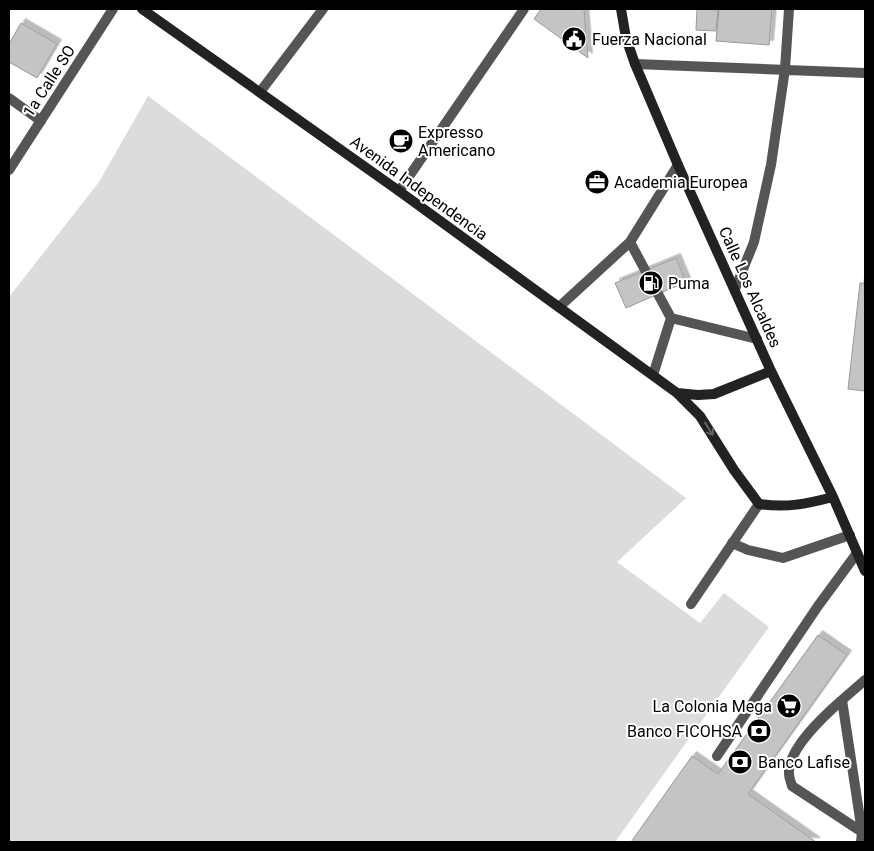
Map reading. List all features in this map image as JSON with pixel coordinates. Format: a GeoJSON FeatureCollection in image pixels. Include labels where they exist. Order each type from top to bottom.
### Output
{"type":"FeatureCollection","features":[{"type":"Feature","properties":{"kind":"street","name":"1a Calle SO"},"geometry":{"type":"LineString","coordinates":[[9,170],[113,9]]}},
{"type":"Feature","properties":{"kind":"street","name":"Avenida Independencia"},"geometry":{"type":"LineString","coordinates":[[142,9],[399,191],[677,393],[700,416],[734,470],[759,504]]}},
{"type":"Feature","properties":{"kind":"street"},"geometry":{"type":"LineString","coordinates":[[260,92],[323,9]]}},
{"type":"Feature","properties":{"kind":"street"},"geometry":{"type":"LineString","coordinates":[[399,191],[524,9]]}},
{"type":"Feature","properties":{"kind":"street","name":"Calle Los Alcaldes"},"geometry":{"type":"LineString","coordinates":[[621,9],[626,38],[635,64],[678,165],[771,372],[833,497],[865,571]]}},
{"type":"Feature","properties":{"kind":"street"},"geometry":{"type":"LineString","coordinates":[[735,289],[754,242],[771,165],[785,69],[790,9]]}},
{"type":"Feature","properties":{"kind":"street"},"geometry":{"type":"LineString","coordinates":[[635,64],[865,73]]}},
{"type":"Feature","properties":{"kind":"street"},"geometry":{"type":"LineString","coordinates":[[9,98],[41,121]]}},
{"type":"Feature","properties":{"kind":"street"},"geometry":{"type":"LineString","coordinates":[[559,307],[630,242],[678,165]]}},
{"type":"Feature","properties":{"kind":"street"},"geometry":{"type":"LineString","coordinates":[[630,242],[645,270]]}},
{"type":"Feature","properties":{"kind":"street"},"geometry":{"type":"LineString","coordinates":[[653,375],[671,318],[658,294]]}},
{"type":"Feature","properties":{"kind":"street"},"geometry":{"type":"LineString","coordinates":[[671,318],[757,339]]}},
{"type":"Feature","properties":{"kind":"street"},"geometry":{"type":"LineString","coordinates":[[677,393],[714,394],[771,372]]}},
{"type":"Feature","properties":{"kind":"street"},"geometry":{"type":"LineString","coordinates":[[691,604],[759,504],[778,507],[833,497]]}},
{"type":"Feature","properties":{"kind":"street"},"geometry":{"type":"LineString","coordinates":[[732,543],[748,550],[782,558],[850,535]]}},
{"type":"Feature","properties":{"kind":"street"},"geometry":{"type":"LineString","coordinates":[[717,756],[818,606],[857,553]]}},
{"type":"Feature","properties":{"kind":"street"},"geometry":{"type":"LineString","coordinates":[[863,837],[792,786],[789,774],[792,758],[803,741],[827,713],[865,680]]}},
{"type":"Feature","properties":{"kind":"street"},"geometry":{"type":"LineString","coordinates":[[842,700],[863,837]]}},
{"type":"Feature","properties":{"kind":"shaded area"},"geometry":{"type":"Polygon","coordinates":[[[148,96],[686,498],[617,562],[700,623],[724,593],[769,627],[615,842],[9,842],[9,297],[99,182],[148,96]]]}},
{"type":"Feature","properties":{"kind":"building","name":"Fuerza Nacional"},"geometry":{"type":"Polygon","coordinates":[[[541,9],[584,9],[588,58],[534,19],[541,9]]]}},
{"type":"Feature","properties":{"kind":"building"},"geometry":{"type":"Polygon","coordinates":[[[697,9],[718,9],[716,31],[696,30],[697,9]]]}},
{"type":"Feature","properties":{"kind":"building"},"geometry":{"type":"Polygon","coordinates":[[[719,9],[772,9],[769,45],[716,41],[719,9]]]}},
{"type":"Feature","properties":{"kind":"building"},"geometry":{"type":"Polygon","coordinates":[[[21,23],[57,44],[37,78],[9,62],[9,44],[21,23]]]}},
{"type":"Feature","properties":{"kind":"building","name":"Puma"},"geometry":{"type":"Polygon","coordinates":[[[676,258],[686,282],[626,308],[615,283],[676,258]]]}},
{"type":"Feature","properties":{"kind":"building"},"geometry":{"type":"Polygon","coordinates":[[[860,283],[865,283],[865,391],[848,389],[860,283]]]}},
{"type":"Feature","properties":{"kind":"building","name":"La Colonia Mega"},"geometry":{"type":"Polygon","coordinates":[[[818,635],[847,655],[748,794],[816,842],[631,842],[692,756],[718,774],[818,635]]]}},
{"type":"Feature","properties":{"kind":"place","name":"Fuerza Nacional"},"geometry":{"type":"Point","coordinates":[574,39]}},
{"type":"Feature","properties":{"kind":"place","name":"Expresso Americano"},"geometry":{"type":"Point","coordinates":[401,141]}},
{"type":"Feature","properties":{"kind":"place","name":"Academia Europea"},"geometry":{"type":"Point","coordinates":[597,182]}},
{"type":"Feature","properties":{"kind":"place","name":"Puma"},"geometry":{"type":"Point","coordinates":[651,283]}},
{"type":"Feature","properties":{"kind":"place","name":"La Colonia Mega"},"geometry":{"type":"Point","coordinates":[789,706]}},
{"type":"Feature","properties":{"kind":"place","name":"Banco FICOHSA"},"geometry":{"type":"Point","coordinates":[759,731]}},
{"type":"Feature","properties":{"kind":"place","name":"Banco Lafise"},"geometry":{"type":"Point","coordinates":[740,762]}}]}
